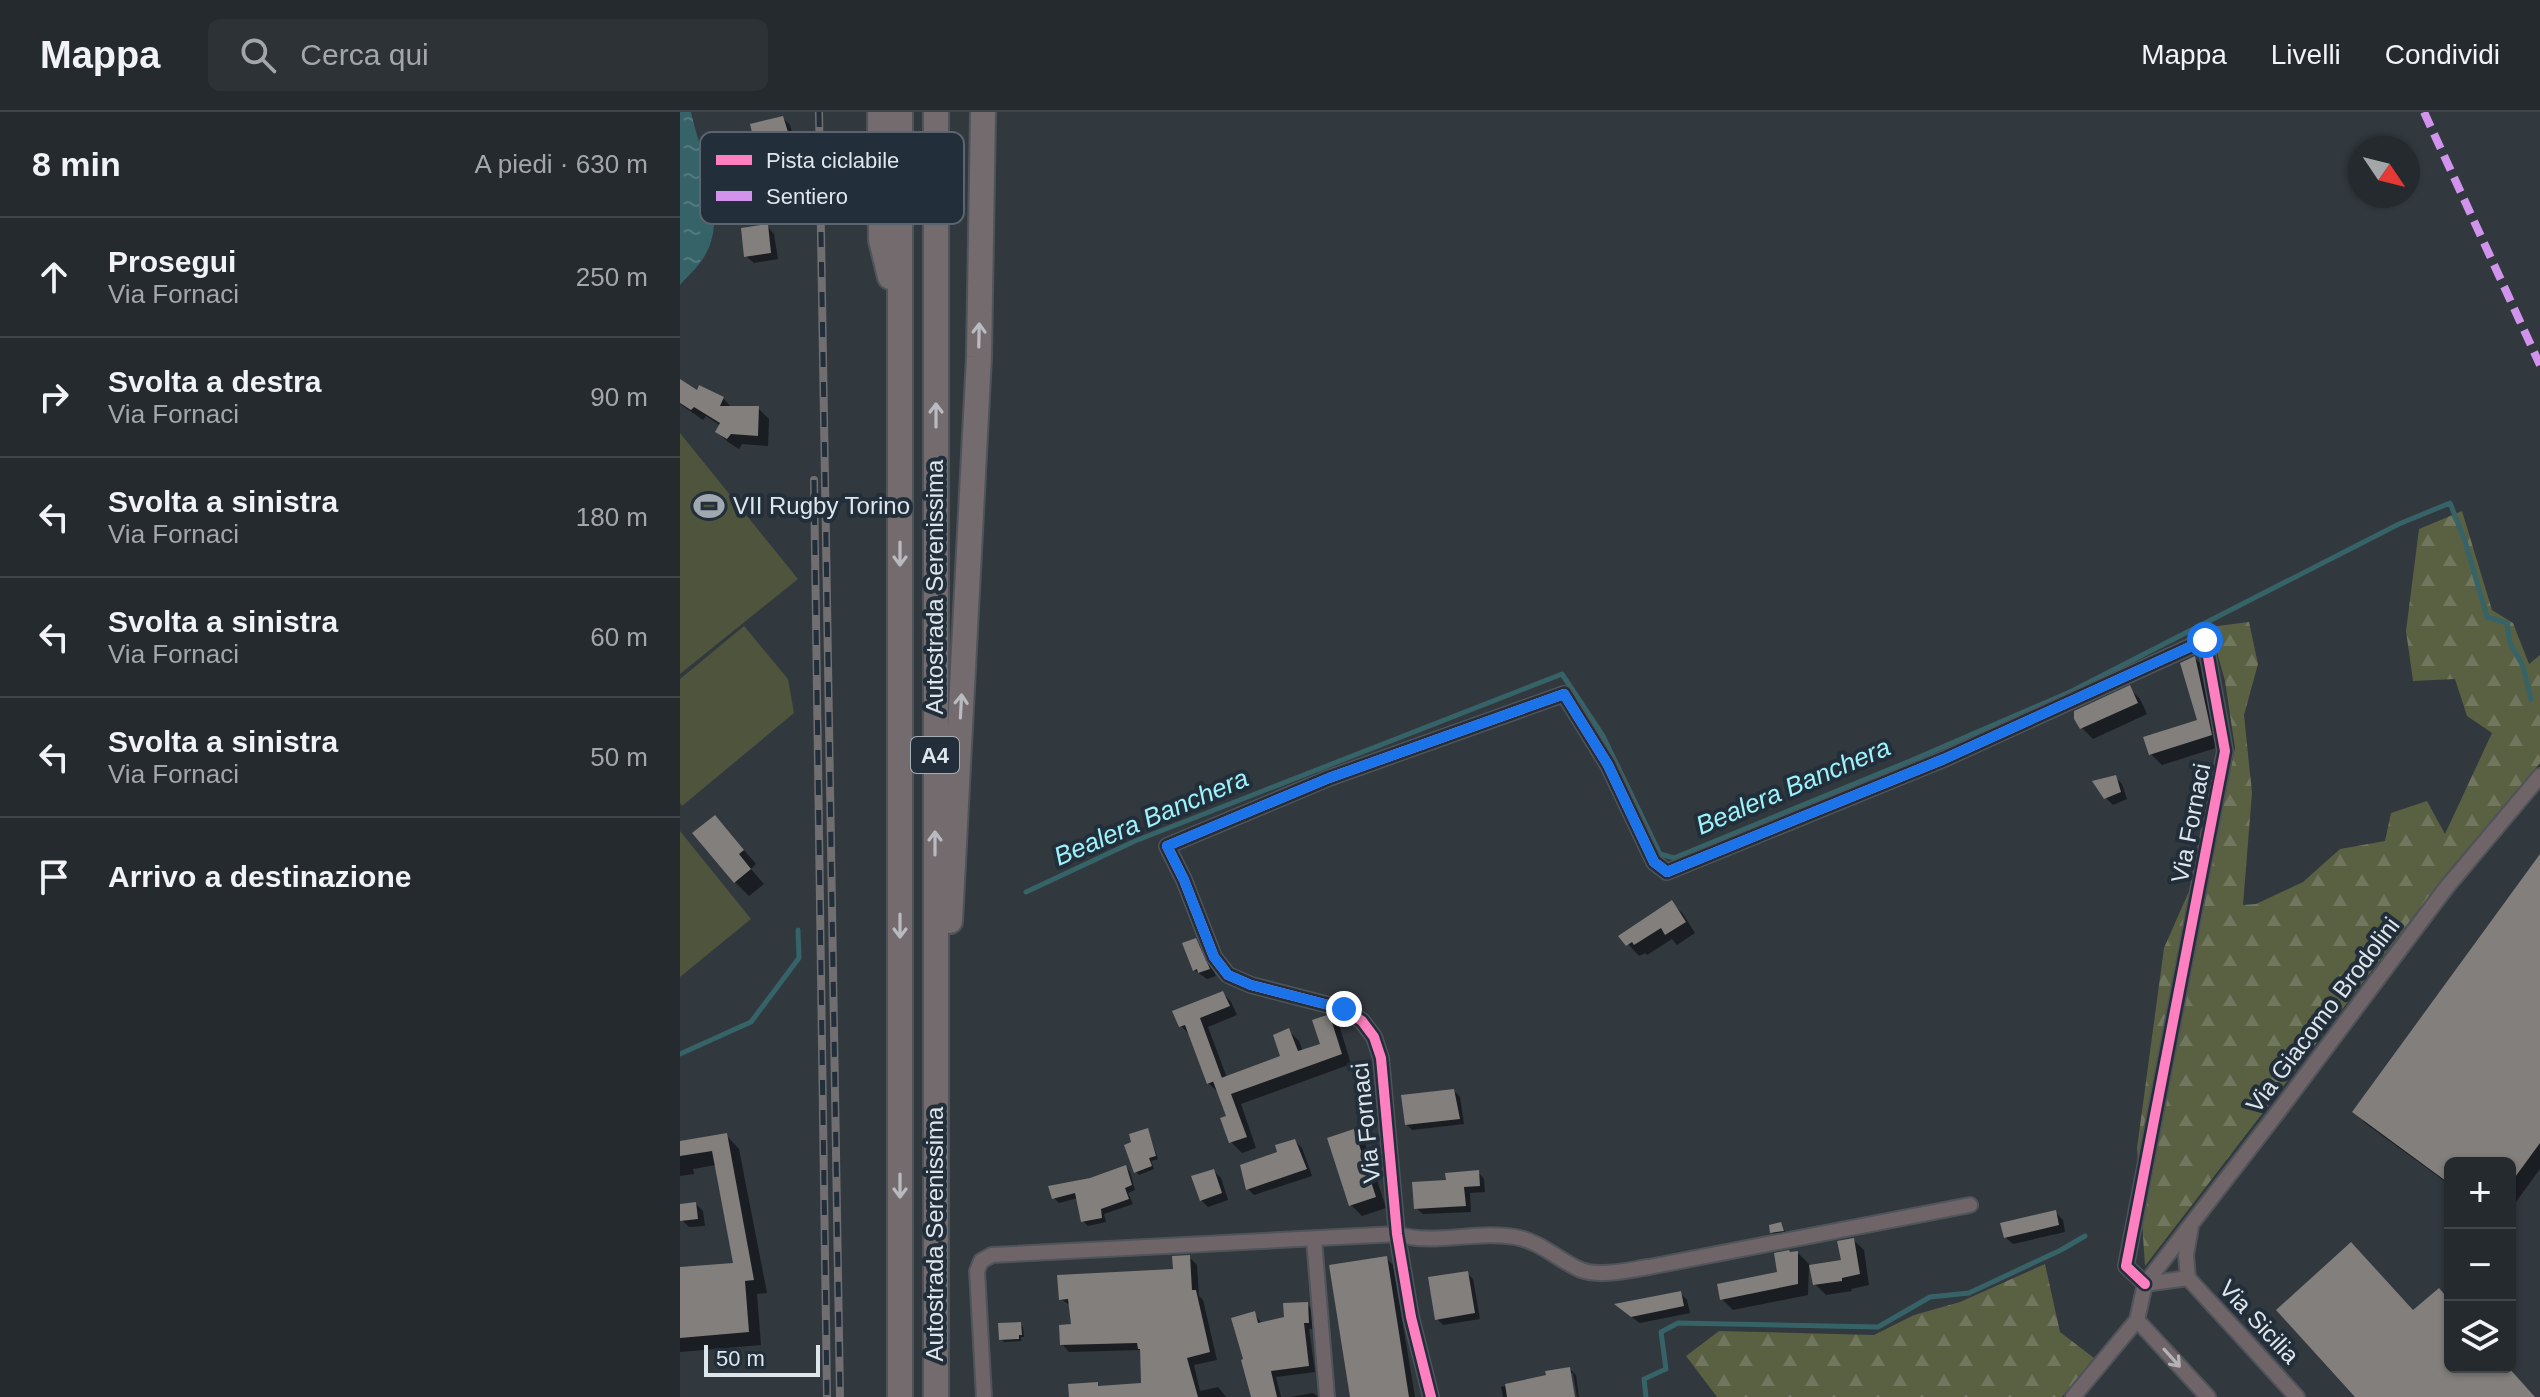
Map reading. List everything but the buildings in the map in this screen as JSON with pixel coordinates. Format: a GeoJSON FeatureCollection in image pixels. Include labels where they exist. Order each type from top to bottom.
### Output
{"type":"FeatureCollection","features":[{"type":"Feature","properties":{"kind":"highway"},"geometry":{"type":"LineString","coordinates":[[880,112],[880,132]]}},
{"type":"Feature","properties":{"kind":"highway","name":"Autostrada Serenissima"},"geometry":{"type":"LineString","coordinates":[[936,112],[936,132]]}},
{"type":"Feature","properties":{"kind":"highway"},"geometry":{"type":"LineString","coordinates":[[934,1231],[979,357],[983,112]]}},
{"type":"Feature","properties":{"kind":"highway"},"geometry":{"type":"LineString","coordinates":[[881,224],[881,240],[900,316]]}},
{"type":"Feature","properties":{"kind":"highway","name":"Autostrada Serenissima"},"geometry":{"type":"LineString","coordinates":[[900,224],[900,1397]]}},
{"type":"Feature","properties":{"kind":"highway","name":"Autostrada Serenissima"},"geometry":{"type":"LineString","coordinates":[[936,224],[936,1397]]}},
{"type":"Feature","properties":{"kind":"street","name":"Via Fornaci"},"geometry":{"type":"LineString","coordinates":[[1397,1234],[1381,1058],[1374,1037],[1362,1021],[1344,1009],[1251,985],[1228,975],[1214,957],[1167,846],[1329,778],[1564,694],[1608,765],[1654,862],[1667,872],[1944,759],[2205,640],[2225,751],[2126,1266],[2145,1284]]}},
{"type":"Feature","properties":{"kind":"street","name":"Via Giacomo Brodolini"},"geometry":{"type":"LineString","coordinates":[[2145,1284],[2446,888],[2540,776]]}},
{"type":"Feature","properties":{"kind":"street"},"geometry":{"type":"LineString","coordinates":[[984,1397],[977,1271],[981,1261],[992,1255],[1397,1234],[1412,1239],[1498,1235],[1537,1243],[1584,1271],[1604,1273],[1970,1205]]}},
{"type":"Feature","properties":{"kind":"street"},"geometry":{"type":"LineString","coordinates":[[2073,1397],[2137,1320],[2145,1284],[2188,1278],[2186,1255],[2191,1225]]}},
{"type":"Feature","properties":{"kind":"street"},"geometry":{"type":"LineString","coordinates":[[1397,1234],[1411,1317],[1431,1397]]}},
{"type":"Feature","properties":{"kind":"street"},"geometry":{"type":"LineString","coordinates":[[1314,1239],[1327,1397]]}},
{"type":"Feature","properties":{"kind":"street","name":"Via Sicilia"},"geometry":{"type":"LineString","coordinates":[[2188,1278],[2297,1397]]}},
{"type":"Feature","properties":{"kind":"street"},"geometry":{"type":"LineString","coordinates":[[2137,1320],[2208,1397]]}},
{"type":"Feature","properties":{"kind":"green space","name":"VII Rugby Torino"},"geometry":{"type":"Polygon","coordinates":[[[680,433],[798,579],[680,674],[680,433]]]}},
{"type":"Feature","properties":{"kind":"green space"},"geometry":{"type":"Polygon","coordinates":[[[2462,511],[2492,610],[2513,623],[2529,664],[2540,655],[2540,763],[2447,873],[2145,1266],[2137,1148],[2164,948],[2220,821],[2235,748],[2225,681],[2210,627],[2249,622],[2258,664],[2244,715],[2252,793],[2243,905],[2256,904],[2303,882],[2340,849],[2385,841],[2391,813],[2427,801],[2445,834],[2492,733],[2467,716],[2455,679],[2413,681],[2406,631],[2419,529],[2462,511]]]}},
{"type":"Feature","properties":{"kind":"green space"},"geometry":{"type":"Polygon","coordinates":[[[744,626],[788,679],[794,713],[682,806],[680,679],[744,626]]]}},
{"type":"Feature","properties":{"kind":"green space"},"geometry":{"type":"Polygon","coordinates":[[[680,831],[751,919],[680,977],[680,831]]]}},
{"type":"Feature","properties":{"kind":"green space"},"geometry":{"type":"Polygon","coordinates":[[[2045,1264],[2060,1332],[2094,1358],[2062,1397],[1717,1397],[1686,1356],[1719,1331],[1874,1335],[1914,1315],[1960,1302],[2045,1264]]]}},
{"type":"Feature","properties":{"kind":"water"},"geometry":{"type":"Polygon","coordinates":[[[680,112],[691,112],[700,145],[700,224],[714,224],[704,257],[680,285],[680,112]]]}},
{"type":"Feature","properties":{"kind":"waterway","name":"Bealera Banchera"},"geometry":{"type":"LineString","coordinates":[[1026,892],[1135,841],[1562,674],[1603,736],[1660,854],[1674,858],[2070,692],[2399,524],[2450,503],[2465,541],[2487,617],[2507,623],[2510,643],[2523,666],[2531,699]]}},
{"type":"Feature","properties":{"kind":"waterway","name":"Bealera Banchera"},"geometry":{"type":"LineString","coordinates":[[680,1054],[751,1022],[799,958],[798,930]]}},
{"type":"Feature","properties":{"kind":"waterway"},"geometry":{"type":"LineString","coordinates":[[1646,1397],[1644,1379],[1666,1369],[1661,1332],[1678,1323],[1878,1327],[1930,1297],[1969,1293],[2085,1236]]}},
{"type":"Feature","properties":{"kind":"railway"},"geometry":{"type":"LineString","coordinates":[[819,112],[819,132]]}},
{"type":"Feature","properties":{"kind":"railway"},"geometry":{"type":"LineString","coordinates":[[821,224],[840,1397]]}},
{"type":"Feature","properties":{"kind":"railway"},"geometry":{"type":"LineString","coordinates":[[814,480],[827,1397]]}},
{"type":"Feature","properties":{"kind":"marked path"},"geometry":{"type":"LineString","coordinates":[[2424,112],[2540,365]]}},
{"type":"Feature","properties":{"kind":"cycle path"},"geometry":{"type":"LineString","coordinates":[[1431,1397],[1411,1317],[1397,1234],[1381,1058],[1374,1037],[1362,1021],[1344,1009],[1251,985],[1228,975],[1214,957],[1167,846],[1329,778],[1564,694],[1608,765],[1654,862],[1667,872],[1944,759],[2205,640],[2225,751],[2126,1266],[2145,1284]]}},
{"type":"Feature","properties":{"kind":"place","name":"VII Rugby Torino"},"geometry":{"type":"Point","coordinates":[709,506]}},
{"type":"Feature","properties":{"kind":"route"},"geometry":{"type":"LineString","coordinates":[[1344,1009],[1251,985],[1228,975],[1214,957],[1167,846],[1329,778],[1564,694],[1608,765],[1654,862],[1667,872],[1869,787],[1944,759],[2205,640]]}}]}
